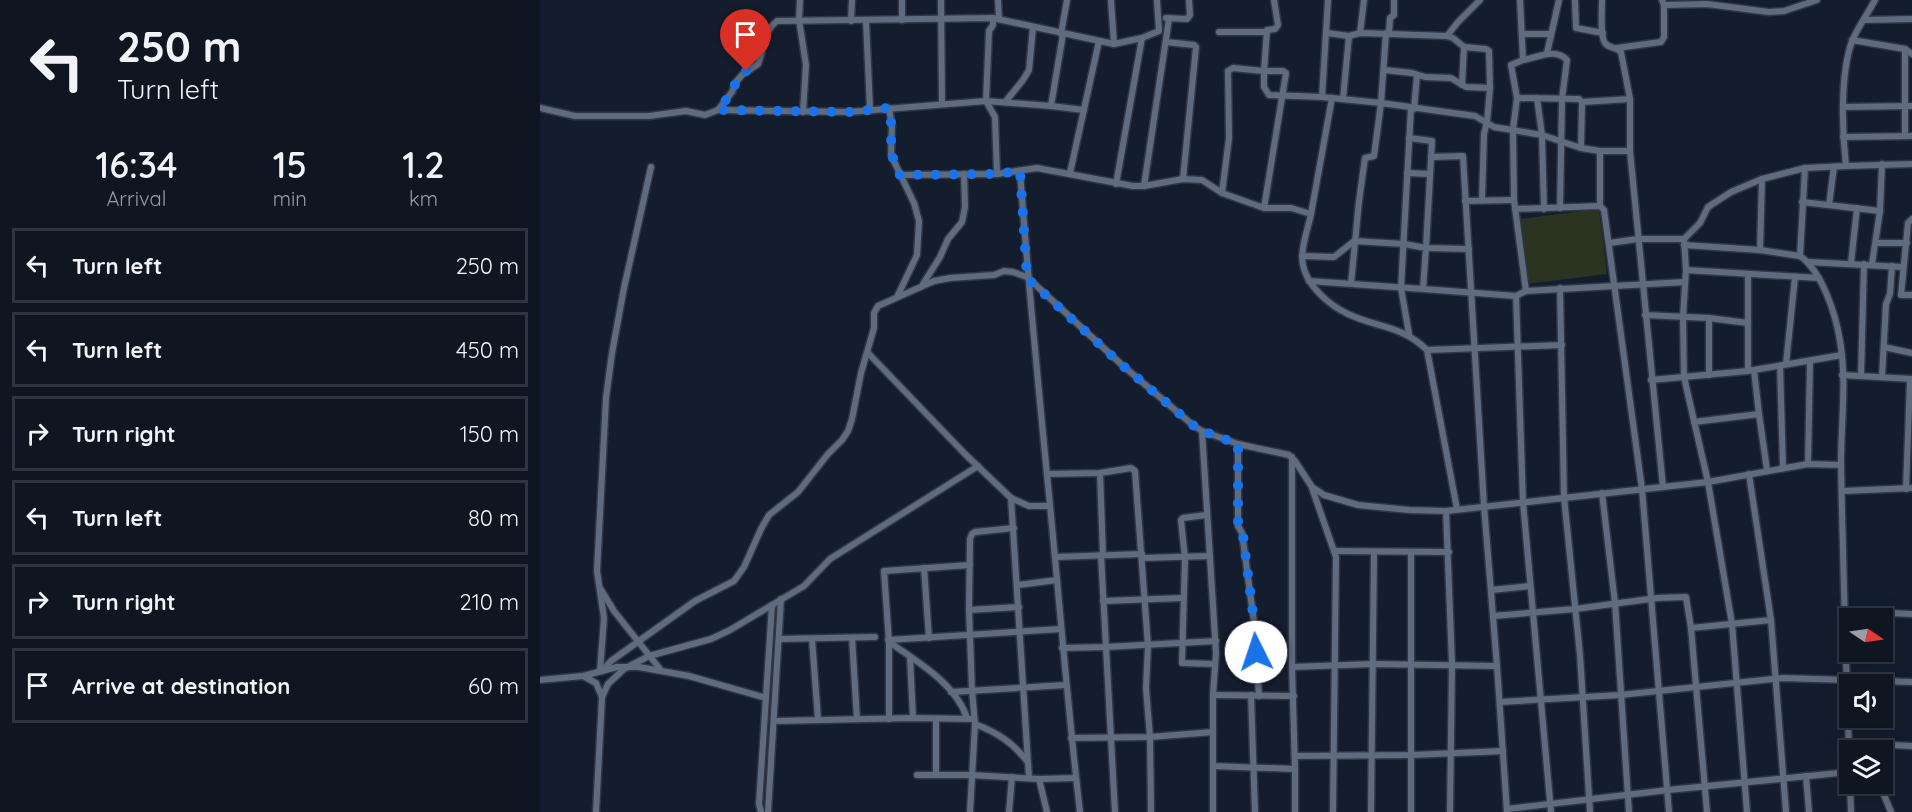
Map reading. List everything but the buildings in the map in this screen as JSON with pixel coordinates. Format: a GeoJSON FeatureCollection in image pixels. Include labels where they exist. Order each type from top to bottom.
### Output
{"type":"FeatureCollection","features":[{"type":"Feature","properties":{"kind":"street"},"geometry":{"type":"LineString","coordinates":[[800,0],[799,20],[806,65],[803,112]]}},
{"type":"Feature","properties":{"kind":"street"},"geometry":{"type":"LineString","coordinates":[[851,21],[852,0]]}},
{"type":"Feature","properties":{"kind":"street"},"geometry":{"type":"LineString","coordinates":[[902,0],[902,20]]}},
{"type":"Feature","properties":{"kind":"street"},"geometry":{"type":"LineString","coordinates":[[941,0],[942,104]]}},
{"type":"Feature","properties":{"kind":"street"},"geometry":{"type":"LineString","coordinates":[[997,174],[994,117],[986,101],[989,31],[996,19],[998,0]]}},
{"type":"Feature","properties":{"kind":"street"},"geometry":{"type":"LineString","coordinates":[[1051,106],[1067,0]]}},
{"type":"Feature","properties":{"kind":"street"},"geometry":{"type":"LineString","coordinates":[[1111,0],[1114,44]]}},
{"type":"Feature","properties":{"kind":"street"},"geometry":{"type":"LineString","coordinates":[[718,110],[742,75],[758,64],[765,37],[777,21],[996,19],[1114,44],[1142,38],[1159,30],[1158,0]]}},
{"type":"Feature","properties":{"kind":"street"},"geometry":{"type":"LineString","coordinates":[[1159,18],[1187,19],[1189,0]]}},
{"type":"Feature","properties":{"kind":"street"},"geometry":{"type":"LineString","coordinates":[[1219,33],[1267,32],[1275,29],[1278,26],[1274,0]]}},
{"type":"Feature","properties":{"kind":"street"},"geometry":{"type":"LineString","coordinates":[[1322,97],[1328,33],[1328,0]]}},
{"type":"Feature","properties":{"kind":"street"},"geometry":{"type":"LineString","coordinates":[[1360,33],[1364,0]]}},
{"type":"Feature","properties":{"kind":"street"},"geometry":{"type":"LineString","coordinates":[[1351,284],[1354,241],[1365,160],[1366,156],[1374,156],[1390,18],[1394,15],[1394,0]]}},
{"type":"Feature","properties":{"kind":"street"},"geometry":{"type":"LineString","coordinates":[[1448,36],[1458,22],[1480,0]]}},
{"type":"Feature","properties":{"kind":"street"},"geometry":{"type":"LineString","coordinates":[[1520,0],[1523,60]]}},
{"type":"Feature","properties":{"kind":"street"},"geometry":{"type":"LineString","coordinates":[[1548,53],[1559,0]]}},
{"type":"Feature","properties":{"kind":"street"},"geometry":{"type":"LineString","coordinates":[[1575,0],[1576,28],[1603,33]]}},
{"type":"Feature","properties":{"kind":"street"},"geometry":{"type":"LineString","coordinates":[[1602,0],[1605,44],[1617,48],[1661,42],[1664,37],[1663,2],[1707,4],[1769,12],[1817,0]]}},
{"type":"Feature","properties":{"kind":"street"},"geometry":{"type":"LineString","coordinates":[[1846,166],[1843,107],[1848,61],[1852,40],[1875,0]]}},
{"type":"Feature","properties":{"kind":"street"},"geometry":{"type":"LineString","coordinates":[[1144,186],[1169,19]]}},
{"type":"Feature","properties":{"kind":"street"},"geometry":{"type":"LineString","coordinates":[[1864,20],[1912,19]]}},
{"type":"Feature","properties":{"kind":"street"},"geometry":{"type":"LineString","coordinates":[[866,21],[870,109]]}},
{"type":"Feature","properties":{"kind":"street"},"geometry":{"type":"LineString","coordinates":[[1006,101],[1029,69],[1033,27]]}},
{"type":"Feature","properties":{"kind":"street"},"geometry":{"type":"LineString","coordinates":[[1267,32],[1264,71],[1266,94],[1282,97],[1343,99],[1476,116],[1494,126],[1542,135],[1581,148],[1630,152]]}},
{"type":"Feature","properties":{"kind":"street"},"geometry":{"type":"LineString","coordinates":[[1328,33],[1349,36],[1360,33],[1448,36],[1464,47],[1489,51],[1490,88],[1484,134],[1482,200]]}},
{"type":"Feature","properties":{"kind":"street"},"geometry":{"type":"LineString","coordinates":[[1522,34],[1551,34]]}},
{"type":"Feature","properties":{"kind":"street"},"geometry":{"type":"LineString","coordinates":[[1343,99],[1349,36]]}},
{"type":"Feature","properties":{"kind":"street"},"geometry":{"type":"LineString","coordinates":[[1116,184],[1142,38]]}},
{"type":"Feature","properties":{"kind":"street"},"geometry":{"type":"LineString","coordinates":[[1852,40],[1905,49],[1912,54]]}},
{"type":"Feature","properties":{"kind":"street"},"geometry":{"type":"LineString","coordinates":[[1070,173],[1099,41]]}},
{"type":"Feature","properties":{"kind":"street"},"geometry":{"type":"LineString","coordinates":[[1166,42],[1196,47],[1183,179]]}},
{"type":"Feature","properties":{"kind":"street"},"geometry":{"type":"LineString","coordinates":[[1462,85],[1464,47]]}},
{"type":"Feature","properties":{"kind":"street"},"geometry":{"type":"LineString","coordinates":[[1617,48],[1624,62],[1630,99],[1630,152],[1641,283],[1663,487]]}},
{"type":"Feature","properties":{"kind":"street"},"geometry":{"type":"LineString","coordinates":[[1843,137],[1909,135],[1905,49]]}},
{"type":"Feature","properties":{"kind":"street"},"geometry":{"type":"LineString","coordinates":[[1526,291],[1514,200],[1513,129],[1517,99],[1511,65],[1548,53],[1559,54],[1567,60],[1560,141],[1560,208]]}},
{"type":"Feature","properties":{"kind":"street"},"geometry":{"type":"LineString","coordinates":[[1222,193],[1229,138],[1228,70],[1285,71],[1264,208]]}},
{"type":"Feature","properties":{"kind":"street"},"geometry":{"type":"LineString","coordinates":[[1384,70],[1425,77],[1451,78],[1462,85],[1490,88]]}},
{"type":"Feature","properties":{"kind":"street"},"geometry":{"type":"LineString","coordinates":[[1409,334],[1401,288],[1409,138],[1417,75]]}},
{"type":"Feature","properties":{"kind":"street"},"geometry":{"type":"LineString","coordinates":[[1332,98],[1302,256],[1303,265],[1309,281],[1323,296],[1348,314],[1409,334],[1427,350],[1457,508]]}},
{"type":"Feature","properties":{"kind":"street"},"geometry":{"type":"LineString","coordinates":[[1537,98],[1542,135],[1544,209]]}},
{"type":"Feature","properties":{"kind":"street"},"geometry":{"type":"LineString","coordinates":[[1517,99],[1579,99],[1582,102],[1630,99]]}},
{"type":"Feature","properties":{"kind":"street"},"geometry":{"type":"LineString","coordinates":[[540,108],[575,116],[624,117],[686,111],[705,115],[718,110],[849,112],[1006,101],[1084,110]]}},
{"type":"Feature","properties":{"kind":"street"},"geometry":{"type":"LineString","coordinates":[[1581,148],[1582,102]]}},
{"type":"Feature","properties":{"kind":"street"},"geometry":{"type":"LineString","coordinates":[[1843,107],[1908,107]]}},
{"type":"Feature","properties":{"kind":"street"},"geometry":{"type":"LineString","coordinates":[[889,108],[892,126],[890,149],[914,203],[919,227],[917,255],[898,295]]}},
{"type":"Feature","properties":{"kind":"street"},"geometry":{"type":"LineString","coordinates":[[1409,138],[1430,140],[1432,144],[1423,289]]}},
{"type":"Feature","properties":{"kind":"street"},"geometry":{"type":"LineString","coordinates":[[1600,151],[1600,206],[1604,210],[1609,243],[1642,489],[1669,812]]}},
{"type":"Feature","properties":{"kind":"street"},"geometry":{"type":"LineString","coordinates":[[1431,157],[1463,156],[1484,506],[1507,810],[1668,790],[1839,773]]}},
{"type":"Feature","properties":{"kind":"street"},"geometry":{"type":"LineString","coordinates":[[1861,376],[1868,264],[1876,243],[1882,164]]}},
{"type":"Feature","properties":{"kind":"street"},"geometry":{"type":"LineString","coordinates":[[1747,812],[1732,624],[1708,482],[1684,377],[1683,317],[1686,270],[1684,242],[1700,223],[1708,207],[1731,192],[1762,179],[1804,168],[1912,164]]}},
{"type":"Feature","properties":{"kind":"street"},"geometry":{"type":"LineString","coordinates":[[601,671],[604,618],[597,581],[603,440],[612,353],[651,167]]}},
{"type":"Feature","properties":{"kind":"street"},"geometry":{"type":"LineString","coordinates":[[1829,205],[1834,167]]}},
{"type":"Feature","properties":{"kind":"street"},"geometry":{"type":"LineString","coordinates":[[900,175],[997,174],[1037,168],[1116,184],[1144,186],[1183,179],[1202,180],[1222,193],[1264,208],[1291,208],[1311,214]]}},
{"type":"Feature","properties":{"kind":"street"},"geometry":{"type":"LineString","coordinates":[[1800,256],[1804,168]]}},
{"type":"Feature","properties":{"kind":"street"},"geometry":{"type":"LineString","coordinates":[[1020,171],[1027,278],[1055,557],[1065,685],[1080,812]]}},
{"type":"Feature","properties":{"kind":"street"},"geometry":{"type":"LineString","coordinates":[[1407,173],[1430,174]]}},
{"type":"Feature","properties":{"kind":"street"},"geometry":{"type":"LineString","coordinates":[[922,285],[940,257],[946,242],[962,222],[964,174]]}},
{"type":"Feature","properties":{"kind":"street"},"geometry":{"type":"LineString","coordinates":[[1760,249],[1762,179]]}},
{"type":"Feature","properties":{"kind":"street"},"geometry":{"type":"LineString","coordinates":[[1465,201],[1514,200]]}},
{"type":"Feature","properties":{"kind":"street"},"geometry":{"type":"LineString","coordinates":[[1802,202],[1880,212]]}},
{"type":"Feature","properties":{"kind":"street"},"geometry":{"type":"LineString","coordinates":[[1515,209],[1600,206]]}},
{"type":"Feature","properties":{"kind":"street"},"geometry":{"type":"LineString","coordinates":[[1851,263],[1857,208]]}},
{"type":"Feature","properties":{"kind":"street"},"geometry":{"type":"LineString","coordinates":[[1901,295],[1908,223],[1912,219]]}},
{"type":"Feature","properties":{"kind":"street"},"geometry":{"type":"LineString","coordinates":[[1609,243],[1638,239],[1760,249],[1800,256],[1809,262],[1819,278],[1833,312],[1842,355],[1841,465],[1844,608]]}},
{"type":"Feature","properties":{"kind":"street"},"geometry":{"type":"LineString","coordinates":[[1302,256],[1334,257],[1354,241],[1404,244],[1426,248],[1469,249]]}},
{"type":"Feature","properties":{"kind":"street"},"geometry":{"type":"LineString","coordinates":[[1876,243],[1907,243]]}},
{"type":"Feature","properties":{"kind":"street"},"geometry":{"type":"LineString","coordinates":[[1809,262],[1892,266],[1912,260]]}},
{"type":"Feature","properties":{"kind":"street"},"geometry":{"type":"LineString","coordinates":[[1882,377],[1886,304],[1890,294],[1892,266]]}},
{"type":"Feature","properties":{"kind":"street"},"geometry":{"type":"LineString","coordinates":[[1686,270],[1819,278]]}},
{"type":"Feature","properties":{"kind":"street"},"geometry":{"type":"LineString","coordinates":[[601,671],[611,661],[695,601],[729,584],[741,572],[769,515],[798,492],[842,440],[848,431],[868,353],[874,328],[875,310],[881,303],[922,285],[950,278],[994,275],[1004,271],[1013,272],[1027,278],[1122,365],[1202,431],[1238,444],[1260,447],[1292,457],[1312,487],[1334,551],[1334,812]]}},
{"type":"Feature","properties":{"kind":"street"},"geometry":{"type":"LineString","coordinates":[[1748,275],[1751,371],[1767,470]]}},
{"type":"Feature","properties":{"kind":"street"},"geometry":{"type":"LineString","coordinates":[[1783,467],[1783,365],[1795,277]]}},
{"type":"Feature","properties":{"kind":"street"},"geometry":{"type":"LineString","coordinates":[[1309,281],[1516,296],[1526,291],[1560,288],[1685,282]]}},
{"type":"Feature","properties":{"kind":"street"},"geometry":{"type":"LineString","coordinates":[[1560,288],[1564,497],[1583,697],[1590,812]]}},
{"type":"Feature","properties":{"kind":"street"},"geometry":{"type":"LineString","coordinates":[[1890,294],[1912,296]]}},
{"type":"Feature","properties":{"kind":"street"},"geometry":{"type":"LineString","coordinates":[[1516,296],[1523,502],[1551,812]]}},
{"type":"Feature","properties":{"kind":"street"},"geometry":{"type":"LineString","coordinates":[[1645,315],[1709,318],[1748,323]]}},
{"type":"Feature","properties":{"kind":"street"},"geometry":{"type":"LineString","coordinates":[[1709,318],[1709,375]]}},
{"type":"Feature","properties":{"kind":"street"},"geometry":{"type":"LineString","coordinates":[[1427,350],[1562,345]]}},
{"type":"Feature","properties":{"kind":"street"},"geometry":{"type":"LineString","coordinates":[[1884,347],[1912,353]]}},
{"type":"Feature","properties":{"kind":"street"},"geometry":{"type":"LineString","coordinates":[[868,353],[1011,498],[1029,506],[1050,506]]}},
{"type":"Feature","properties":{"kind":"street"},"geometry":{"type":"LineString","coordinates":[[1652,380],[1751,371],[1842,355]]}},
{"type":"Feature","properties":{"kind":"street"},"geometry":{"type":"LineString","coordinates":[[1808,464],[1810,362]]}},
{"type":"Feature","properties":{"kind":"street"},"geometry":{"type":"LineString","coordinates":[[1842,375],[1911,379],[1909,488],[1843,491]]}},
{"type":"Feature","properties":{"kind":"street"},"geometry":{"type":"LineString","coordinates":[[1694,422],[1759,414]]}},
{"type":"Feature","properties":{"kind":"street"},"geometry":{"type":"LineString","coordinates":[[1202,431],[1216,641],[1213,695],[1213,812]]}},
{"type":"Feature","properties":{"kind":"street"},"geometry":{"type":"LineString","coordinates":[[1238,444],[1238,526],[1242,533],[1254,622],[1259,696]]}},
{"type":"Feature","properties":{"kind":"street"},"geometry":{"type":"LineString","coordinates":[[1292,457],[1294,812]]}},
{"type":"Feature","properties":{"kind":"street"},"geometry":{"type":"LineString","coordinates":[[1312,487],[1324,495],[1358,505],[1446,511],[1708,482],[1808,464],[1841,465]]}},
{"type":"Feature","properties":{"kind":"street"},"geometry":{"type":"LineString","coordinates":[[602,697],[613,678],[630,666],[649,656],[718,637],[808,583],[830,559],[978,466]]}},
{"type":"Feature","properties":{"kind":"street"},"geometry":{"type":"LineString","coordinates":[[1047,474],[1100,473],[1135,469],[1148,645],[1146,688],[1150,737],[1151,812]]}},
{"type":"Feature","properties":{"kind":"street"},"geometry":{"type":"LineString","coordinates":[[1100,473],[1103,601],[1115,812]]}},
{"type":"Feature","properties":{"kind":"street"},"geometry":{"type":"LineString","coordinates":[[1749,474],[1771,620],[1786,812]]}},
{"type":"Feature","properties":{"kind":"street"},"geometry":{"type":"LineString","coordinates":[[1602,493],[1615,603],[1629,812]]}},
{"type":"Feature","properties":{"kind":"street"},"geometry":{"type":"LineString","coordinates":[[1011,498],[1029,778]]}},
{"type":"Feature","properties":{"kind":"street"},"geometry":{"type":"LineString","coordinates":[[1446,511],[1452,664],[1450,812]]}},
{"type":"Feature","properties":{"kind":"street"},"geometry":{"type":"LineString","coordinates":[[1206,515],[1182,518],[1185,558],[1182,598],[1182,664],[1214,664]]}},
{"type":"Feature","properties":{"kind":"street"},"geometry":{"type":"LineString","coordinates":[[970,812],[972,690],[969,610],[972,534],[1014,528]]}},
{"type":"Feature","properties":{"kind":"street"},"geometry":{"type":"LineString","coordinates":[[1334,551],[1449,552]]}},
{"type":"Feature","properties":{"kind":"street"},"geometry":{"type":"LineString","coordinates":[[1371,812],[1374,552]]}},
{"type":"Feature","properties":{"kind":"street"},"geometry":{"type":"LineString","coordinates":[[1411,553],[1411,812]]}},
{"type":"Feature","properties":{"kind":"street"},"geometry":{"type":"LineString","coordinates":[[1055,557],[1102,555],[1185,558],[1210,556]]}},
{"type":"Feature","properties":{"kind":"street"},"geometry":{"type":"LineString","coordinates":[[889,718],[884,571],[970,566]]}},
{"type":"Feature","properties":{"kind":"street"},"geometry":{"type":"LineString","coordinates":[[924,568],[929,638]]}},
{"type":"Feature","properties":{"kind":"street"},"geometry":{"type":"LineString","coordinates":[[1018,585],[1057,580]]}},
{"type":"Feature","properties":{"kind":"street"},"geometry":{"type":"LineString","coordinates":[[597,581],[610,606],[660,670]]}},
{"type":"Feature","properties":{"kind":"street"},"geometry":{"type":"LineString","coordinates":[[1491,590],[1530,586]]}},
{"type":"Feature","properties":{"kind":"street"},"geometry":{"type":"LineString","coordinates":[[1493,616],[1686,597],[1691,628],[1707,812]]}},
{"type":"Feature","properties":{"kind":"street"},"geometry":{"type":"LineString","coordinates":[[1103,601],[1182,598]]}},
{"type":"Feature","properties":{"kind":"street"},"geometry":{"type":"LineString","coordinates":[[768,812],[781,599]]}},
{"type":"Feature","properties":{"kind":"street"},"geometry":{"type":"LineString","coordinates":[[761,812],[759,804],[772,605]]}},
{"type":"Feature","properties":{"kind":"street"},"geometry":{"type":"LineString","coordinates":[[969,610],[1019,608]]}},
{"type":"Feature","properties":{"kind":"street"},"geometry":{"type":"LineString","coordinates":[[1893,613],[1912,614]]}},
{"type":"Feature","properties":{"kind":"street"},"geometry":{"type":"LineString","coordinates":[[1691,628],[1771,620]]}},
{"type":"Feature","properties":{"kind":"street"},"geometry":{"type":"LineString","coordinates":[[888,641],[1061,629]]}},
{"type":"Feature","properties":{"kind":"street"},"geometry":{"type":"LineString","coordinates":[[779,639],[875,637]]}},
{"type":"Feature","properties":{"kind":"street"},"geometry":{"type":"LineString","coordinates":[[852,638],[857,719]]}},
{"type":"Feature","properties":{"kind":"street"},"geometry":{"type":"LineString","coordinates":[[812,639],[818,719]]}},
{"type":"Feature","properties":{"kind":"street"},"geometry":{"type":"LineString","coordinates":[[888,641],[928,669],[960,702],[972,720]]}},
{"type":"Feature","properties":{"kind":"street"},"geometry":{"type":"LineString","coordinates":[[1062,648],[1106,648],[1216,641]]}},
{"type":"Feature","properties":{"kind":"street"},"geometry":{"type":"LineString","coordinates":[[910,657],[913,718]]}},
{"type":"Feature","properties":{"kind":"street"},"geometry":{"type":"LineString","coordinates":[[1292,667],[1373,664],[1497,666]]}},
{"type":"Feature","properties":{"kind":"street"},"geometry":{"type":"LineString","coordinates":[[540,680],[583,676],[630,666],[660,670],[766,698]]}},
{"type":"Feature","properties":{"kind":"street"},"geometry":{"type":"LineString","coordinates":[[583,676],[596,683],[602,697],[596,812]]}},
{"type":"Feature","properties":{"kind":"street"},"geometry":{"type":"LineString","coordinates":[[1500,702],[1660,692],[1776,678],[1839,680]]}},
{"type":"Feature","properties":{"kind":"street"},"geometry":{"type":"LineString","coordinates":[[1893,681],[1912,682]]}},
{"type":"Feature","properties":{"kind":"street"},"geometry":{"type":"LineString","coordinates":[[951,692],[1065,685]]}},
{"type":"Feature","properties":{"kind":"street"},"geometry":{"type":"LineString","coordinates":[[1213,695],[1294,696]]}},
{"type":"Feature","properties":{"kind":"street"},"geometry":{"type":"LineString","coordinates":[[1251,695],[1255,812]]}},
{"type":"Feature","properties":{"kind":"street"},"geometry":{"type":"LineString","coordinates":[[775,721],[889,718],[972,720],[1002,736],[1028,762]]}},
{"type":"Feature","properties":{"kind":"street"},"geometry":{"type":"LineString","coordinates":[[936,718],[936,775]]}},
{"type":"Feature","properties":{"kind":"street"},"geometry":{"type":"LineString","coordinates":[[1071,738],[1150,737],[1213,732]]}},
{"type":"Feature","properties":{"kind":"street"},"geometry":{"type":"LineString","coordinates":[[1893,746],[1912,746]]}},
{"type":"Feature","properties":{"kind":"street"},"geometry":{"type":"LineString","coordinates":[[1295,756],[1412,755],[1503,751]]}},
{"type":"Feature","properties":{"kind":"street"},"geometry":{"type":"LineString","coordinates":[[1213,766],[1295,770]]}},
{"type":"Feature","properties":{"kind":"street"},"geometry":{"type":"LineString","coordinates":[[917,775],[1076,778]]}},
{"type":"Feature","properties":{"kind":"street"},"geometry":{"type":"LineString","coordinates":[[1806,776],[1809,812]]}},
{"type":"Feature","properties":{"kind":"street"},"geometry":{"type":"LineString","coordinates":[[1009,812],[1012,777]]}},
{"type":"Feature","properties":{"kind":"street"},"geometry":{"type":"LineString","coordinates":[[1039,779],[1047,812]]}},
{"type":"Feature","properties":{"kind":"street"},"geometry":{"type":"LineString","coordinates":[[1850,794],[1851,812]]}},
{"type":"Feature","properties":{"kind":"street"},"geometry":{"type":"LineString","coordinates":[[1884,794],[1891,812]]}},
{"type":"Feature","properties":{"kind":"green space"},"geometry":{"type":"Polygon","coordinates":[[[1599,209],[1607,274],[1527,284],[1520,219],[1599,209]]]}},
{"type":"Feature","properties":{"kind":"route"},"geometry":{"type":"LineString","coordinates":[[746,71],[718,110],[854,112],[889,108],[892,126],[890,149],[900,175],[997,174],[1020,171],[1027,278],[1122,365],[1194,426],[1238,444],[1238,526],[1243,535],[1256,652]]}}]}
